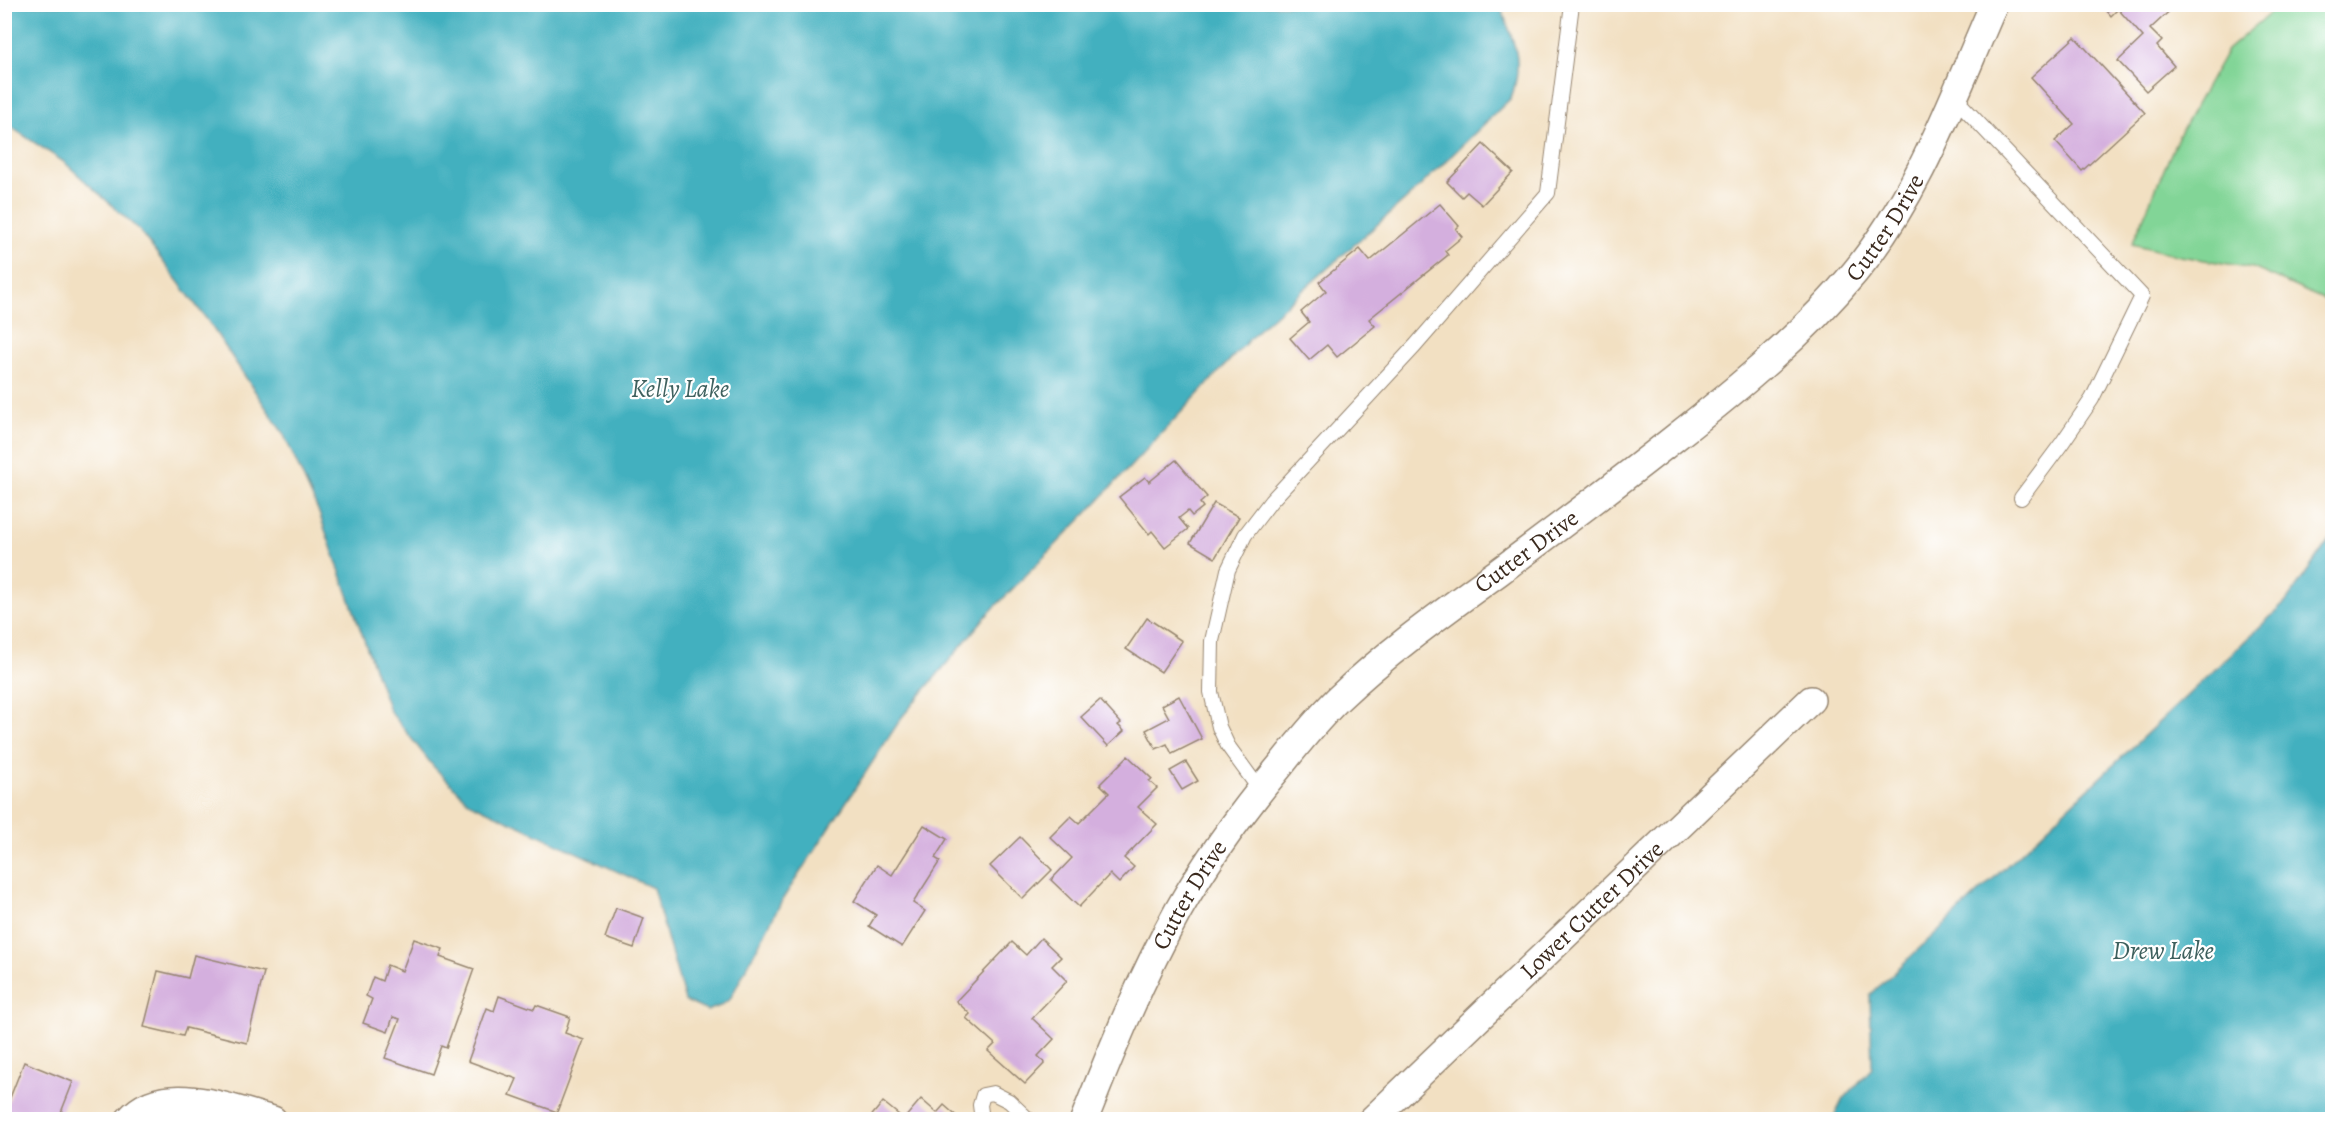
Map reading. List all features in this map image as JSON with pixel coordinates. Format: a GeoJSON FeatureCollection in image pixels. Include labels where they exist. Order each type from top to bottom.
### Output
{"type":"FeatureCollection","features":[{"type":"Feature","properties":{"kind":"street","name":"Cutter Drive"},"geometry":{"type":"LineString","coordinates":[[1084,1119],[1113,1047],[1160,945],[1210,860],[1260,790],[1315,723],[1366,675],[1425,627],[1614,486],[1723,400],[1779,352],[1822,310],[1885,233],[1910,191],[1994,4]]}},
{"type":"Feature","properties":{"kind":"street","name":"Lower Cutter Drive"},"geometry":{"type":"LineString","coordinates":[[1372,1119],[1811,700]]}},
{"type":"Feature","properties":{"kind":"street"},"geometry":{"type":"LineString","coordinates":[[129,1119],[146,1106],[175,1099],[193,1100],[273,1119]]}},
{"type":"Feature","properties":{"kind":"lane"},"geometry":{"type":"LineString","coordinates":[[1260,790],[1228,746],[1219,728],[1212,692],[1212,641],[1227,570],[1245,535],[1271,501],[1415,346],[1548,193],[1572,4]]}},
{"type":"Feature","properties":{"kind":"lane"},"geometry":{"type":"LineString","coordinates":[[1954,97],[2142,296],[2092,399],[2021,498]]}},
{"type":"Feature","properties":{"kind":"lane"},"geometry":{"type":"LineString","coordinates":[[982,1119],[980,1105],[983,1095],[993,1093],[1009,1101],[1029,1119]]}},
{"type":"Feature","properties":{"kind":"green space"},"geometry":{"type":"Polygon","coordinates":[[[2281,4],[2332,5],[2332,303],[2253,268],[2180,256],[2132,244],[2178,137],[2227,50],[2281,4]]]}},
{"type":"Feature","properties":{"kind":"water","name":"Kelly Lake"},"geometry":{"type":"Polygon","coordinates":[[[5,5],[1500,5],[1516,50],[1517,72],[1511,98],[1412,194],[1259,329],[1086,514],[987,615],[902,717],[784,897],[730,999],[707,1011],[685,1001],[653,888],[470,803],[433,766],[389,710],[318,510],[283,433],[208,321],[139,230],[64,162],[5,123],[5,5]]]}},
{"type":"Feature","properties":{"kind":"water","name":"Drew Lake"},"geometry":{"type":"Polygon","coordinates":[[[2332,536],[2332,1119],[1833,1119],[1842,1101],[1872,1068],[1870,995],[2286,602],[2332,536]]]}},
{"type":"Feature","properties":{"kind":"building"},"geometry":{"type":"Polygon","coordinates":[[[2101,4],[2177,4],[2150,29],[2162,41],[2157,46],[2174,66],[2146,91],[2118,61],[2143,37],[2118,9],[2111,16],[2101,4]]]}},
{"type":"Feature","properties":{"kind":"building"},"geometry":{"type":"Polygon","coordinates":[[[2075,37],[2145,113],[2082,171],[2055,141],[2074,124],[2031,77],[2075,37]]]}},
{"type":"Feature","properties":{"kind":"building"},"geometry":{"type":"Polygon","coordinates":[[[1483,144],[1513,172],[1482,205],[1467,192],[1462,197],[1447,182],[1483,144]]]}},
{"type":"Feature","properties":{"kind":"building"},"geometry":{"type":"Polygon","coordinates":[[[1440,204],[1459,226],[1456,229],[1462,237],[1445,251],[1448,255],[1369,319],[1375,326],[1337,357],[1327,345],[1309,360],[1290,338],[1309,322],[1301,312],[1326,291],[1319,282],[1360,249],[1370,261],[1440,204]]]}},
{"type":"Feature","properties":{"kind":"building"},"geometry":{"type":"Polygon","coordinates":[[[1176,460],[1207,497],[1200,503],[1203,507],[1192,516],[1188,511],[1179,518],[1188,529],[1165,547],[1152,531],[1149,534],[1119,497],[1145,477],[1149,482],[1176,460]]]}},
{"type":"Feature","properties":{"kind":"building"},"geometry":{"type":"Polygon","coordinates":[[[1214,503],[1239,517],[1215,558],[1190,543],[1214,503]]]}},
{"type":"Feature","properties":{"kind":"building"},"geometry":{"type":"Polygon","coordinates":[[[1147,618],[1182,641],[1161,672],[1126,649],[1147,618]]]}},
{"type":"Feature","properties":{"kind":"building"},"geometry":{"type":"Polygon","coordinates":[[[1179,696],[1202,739],[1172,754],[1167,744],[1156,749],[1146,730],[1169,718],[1162,705],[1179,696]]]}},
{"type":"Feature","properties":{"kind":"building"},"geometry":{"type":"Polygon","coordinates":[[[1100,700],[1121,723],[1118,725],[1124,731],[1108,746],[1081,717],[1100,700]]]}},
{"type":"Feature","properties":{"kind":"building"},"geometry":{"type":"Polygon","coordinates":[[[1128,756],[1152,779],[1149,781],[1157,788],[1138,807],[1157,824],[1124,858],[1134,867],[1119,883],[1110,874],[1079,907],[1051,880],[1072,858],[1050,837],[1071,816],[1079,823],[1109,793],[1100,784],[1128,756]]]}},
{"type":"Feature","properties":{"kind":"building"},"geometry":{"type":"Polygon","coordinates":[[[1186,762],[1198,781],[1182,790],[1170,771],[1186,762]]]}},
{"type":"Feature","properties":{"kind":"building"},"geometry":{"type":"Polygon","coordinates":[[[924,825],[947,839],[935,858],[940,861],[913,903],[925,911],[902,947],[869,926],[876,915],[854,901],[877,865],[892,875],[924,825]]]}},
{"type":"Feature","properties":{"kind":"building"},"geometry":{"type":"Polygon","coordinates":[[[1020,837],[1052,870],[1023,899],[990,866],[1020,837]]]}},
{"type":"Feature","properties":{"kind":"building"},"geometry":{"type":"Polygon","coordinates":[[[616,908],[644,918],[634,948],[605,938],[616,908]]]}},
{"type":"Feature","properties":{"kind":"building"},"geometry":{"type":"Polygon","coordinates":[[[1041,938],[1061,957],[1052,966],[1067,981],[1032,1018],[1054,1039],[1038,1056],[1045,1063],[1025,1084],[988,1051],[995,1044],[966,1018],[970,1014],[956,1001],[1012,942],[1026,955],[1041,938]]]}},
{"type":"Feature","properties":{"kind":"building"},"geometry":{"type":"Polygon","coordinates":[[[414,939],[443,949],[440,957],[474,969],[446,1048],[441,1046],[431,1074],[385,1058],[400,1019],[393,1017],[388,1032],[363,1023],[372,999],[366,996],[373,977],[382,981],[387,965],[402,971],[414,939]]]}},
{"type":"Feature","properties":{"kind":"building"},"geometry":{"type":"Polygon","coordinates":[[[194,955],[264,972],[247,1043],[186,1028],[183,1036],[144,1027],[158,971],[188,978],[194,955]]]}},
{"type":"Feature","properties":{"kind":"building"},"geometry":{"type":"Polygon","coordinates":[[[499,996],[534,1009],[536,1005],[570,1017],[565,1033],[584,1040],[557,1112],[510,1095],[517,1079],[468,1061],[487,1008],[494,1011],[499,996]]]}},
{"type":"Feature","properties":{"kind":"building"},"geometry":{"type":"Polygon","coordinates":[[[24,1062],[73,1082],[58,1120],[4,1120],[4,1113],[24,1062]]]}},
{"type":"Feature","properties":{"kind":"building"},"geometry":{"type":"Polygon","coordinates":[[[921,1099],[937,1113],[944,1105],[961,1120],[868,1120],[883,1102],[904,1119],[921,1099]]]}}]}
